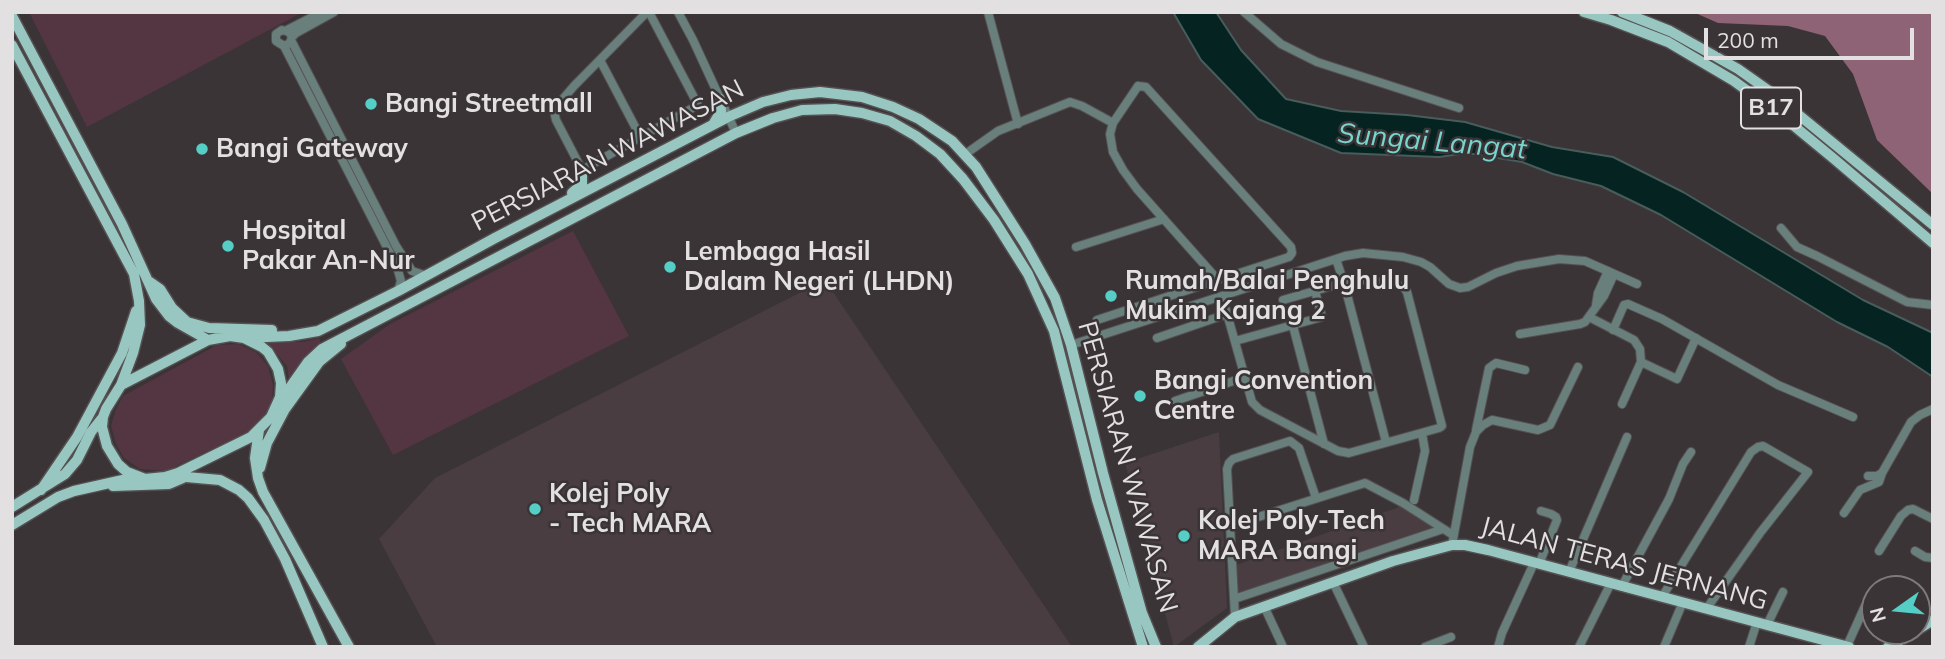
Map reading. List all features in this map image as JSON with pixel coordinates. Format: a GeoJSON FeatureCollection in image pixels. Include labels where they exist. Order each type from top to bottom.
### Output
{"type":"FeatureCollection","features":[{"type":"Feature","properties":{"kind":"main road","name":"B17"},"geometry":{"type":"LineString","coordinates":[[1584,12],[1668,42],[1734,81],[1782,116],[1933,243]]}},
{"type":"Feature","properties":{"kind":"main road","name":"B17"},"geometry":{"type":"LineString","coordinates":[[1622,12],[1670,31],[1738,69],[1782,101],[1933,225]]}},
{"type":"Feature","properties":{"kind":"main road"},"geometry":{"type":"LineString","coordinates":[[12,16],[122,224],[156,299],[169,316],[208,340]]}},
{"type":"Feature","properties":{"kind":"main road"},"geometry":{"type":"LineString","coordinates":[[12,45],[130,266],[136,283],[140,325],[137,341],[121,385],[103,417],[103,435],[112,456],[127,472],[136,477]]}},
{"type":"Feature","properties":{"kind":"main road","name":"PERSIARAN WAWASAN"},"geometry":{"type":"LineString","coordinates":[[244,338],[289,336],[318,331],[712,125],[763,102],[790,95],[820,92],[862,97],[893,107],[919,119],[952,141],[976,167],[1026,244],[1055,298],[1071,345],[1151,646]]}},
{"type":"Feature","properties":{"kind":"main road"},"geometry":{"type":"LineString","coordinates":[[721,102],[733,109],[746,109]]}},
{"type":"Feature","properties":{"kind":"main road"},"geometry":{"type":"LineString","coordinates":[[712,125],[721,111],[721,102]]}},
{"type":"Feature","properties":{"kind":"main road","name":"PERSIARAN WAWASAN"},"geometry":{"type":"LineString","coordinates":[[277,406],[317,352],[736,133],[802,110],[835,109],[862,113],[890,121],[940,154],[994,220],[1028,275],[1054,331],[1097,500],[1151,646]]}},
{"type":"Feature","properties":{"kind":"main road"},"geometry":{"type":"LineString","coordinates":[[940,154],[964,155],[963,179]]}},
{"type":"Feature","properties":{"kind":"main road"},"geometry":{"type":"LineString","coordinates":[[563,202],[582,184],[582,170]]}},
{"type":"Feature","properties":{"kind":"main road"},"geometry":{"type":"LineString","coordinates":[[148,281],[160,289],[180,316],[197,326],[318,331]]}},
{"type":"Feature","properties":{"kind":"main road"},"geometry":{"type":"LineString","coordinates":[[41,490],[77,437],[122,353],[139,301]]}},
{"type":"Feature","properties":{"kind":"main road"},"geometry":{"type":"LineString","coordinates":[[258,478],[267,443],[285,409],[319,362],[355,331]]}},
{"type":"Feature","properties":{"kind":"main road"},"geometry":{"type":"LineString","coordinates":[[1054,331],[1071,345],[1065,358],[1066,375]]}},
{"type":"Feature","properties":{"kind":"main road"},"geometry":{"type":"LineString","coordinates":[[12,525],[58,497],[74,491],[136,477],[154,479],[169,476],[251,437],[271,417],[281,390],[278,369],[268,352],[253,341],[224,336],[208,340],[121,385]]}},
{"type":"Feature","properties":{"kind":"main road"},"geometry":{"type":"LineString","coordinates":[[12,507],[65,474],[103,417]]}},
{"type":"Feature","properties":{"kind":"main road"},"geometry":{"type":"LineString","coordinates":[[259,430],[255,458],[258,478],[271,507],[349,647]]}},
{"type":"Feature","properties":{"kind":"main road"},"geometry":{"type":"LineString","coordinates":[[1103,473],[1102,490],[1097,500],[1116,519]]}},
{"type":"Feature","properties":{"kind":"main road"},"geometry":{"type":"LineString","coordinates":[[169,476],[220,480],[239,490],[256,507],[285,559],[323,647]]}},
{"type":"Feature","properties":{"kind":"main road"},"geometry":{"type":"LineString","coordinates":[[99,486],[170,484],[186,477]]}},
{"type":"Feature","properties":{"kind":"main road","name":"JALAN TERAS JERNANG"},"geometry":{"type":"LineString","coordinates":[[1199,645],[1235,617],[1452,540],[1848,647]]}},
{"type":"Feature","properties":{"kind":"street"},"geometry":{"type":"LineString","coordinates":[[288,38],[322,12]]}},
{"type":"Feature","properties":{"kind":"street"},"geometry":{"type":"LineString","coordinates":[[288,38],[334,12]]}},
{"type":"Feature","properties":{"kind":"street"},"geometry":{"type":"LineString","coordinates":[[648,12],[698,105],[582,170],[554,111],[558,103],[600,60],[648,12]]}},
{"type":"Feature","properties":{"kind":"street"},"geometry":{"type":"LineString","coordinates":[[678,12],[736,133]]}},
{"type":"Feature","properties":{"kind":"street"},"geometry":{"type":"LineString","coordinates":[[988,12],[1018,124]]}},
{"type":"Feature","properties":{"kind":"street"},"geometry":{"type":"LineString","coordinates":[[1244,12],[1281,44],[1317,62],[1459,108]]}},
{"type":"Feature","properties":{"kind":"street"},"geometry":{"type":"LineString","coordinates":[[288,38],[401,254],[412,271],[427,276]]}},
{"type":"Feature","properties":{"kind":"street"},"geometry":{"type":"LineString","coordinates":[[288,38],[397,267],[401,281],[398,291]]}},
{"type":"Feature","properties":{"kind":"street"},"geometry":{"type":"LineString","coordinates":[[600,60],[641,138]]}},
{"type":"Feature","properties":{"kind":"street"},"geometry":{"type":"LineString","coordinates":[[1097,320],[1289,257],[1292,253],[1291,247],[1146,87],[1141,86],[1135,88],[1113,122],[1111,143],[1114,152],[1123,170],[1218,280]]}},
{"type":"Feature","properties":{"kind":"street"},"geometry":{"type":"LineString","coordinates":[[964,155],[998,131],[1070,102],[1113,122]]}},
{"type":"Feature","properties":{"kind":"street"},"geometry":{"type":"LineString","coordinates":[[1076,247],[1164,219]]}},
{"type":"Feature","properties":{"kind":"street"},"geometry":{"type":"LineString","coordinates":[[1781,228],[1797,247],[1907,302],[1933,305]]}},
{"type":"Feature","properties":{"kind":"street"},"geometry":{"type":"LineString","coordinates":[[1071,345],[1336,259],[1363,254],[1403,257],[1421,262],[1448,284],[1460,288],[1517,266],[1559,259],[1585,261],[1637,284]]}},
{"type":"Feature","properties":{"kind":"street"},"geometry":{"type":"LineString","coordinates":[[1336,259],[1386,442]]}},
{"type":"Feature","properties":{"kind":"street"},"geometry":{"type":"LineString","coordinates":[[1520,334],[1580,324],[1589,317],[1598,293],[1611,273]]}},
{"type":"Feature","properties":{"kind":"street"},"geometry":{"type":"LineString","coordinates":[[1239,274],[1243,289]]}},
{"type":"Feature","properties":{"kind":"street"},"geometry":{"type":"LineString","coordinates":[[1222,296],[1256,407],[1338,451],[1349,453],[1442,426],[1407,292],[1403,287],[1356,279],[1283,300]]}},
{"type":"Feature","properties":{"kind":"street"},"geometry":{"type":"LineString","coordinates":[[1235,341],[1322,317],[1315,291]]}},
{"type":"Feature","properties":{"kind":"street"},"geometry":{"type":"LineString","coordinates":[[1614,330],[1624,305],[1628,304],[1662,319],[1779,385],[1853,417]]}},
{"type":"Feature","properties":{"kind":"street"},"geometry":{"type":"LineString","coordinates":[[1157,338],[1227,314]]}},
{"type":"Feature","properties":{"kind":"street"},"geometry":{"type":"LineString","coordinates":[[1589,317],[1638,344],[1641,362],[1622,404]]}},
{"type":"Feature","properties":{"kind":"street"},"geometry":{"type":"LineString","coordinates":[[1293,326],[1324,444]]}},
{"type":"Feature","properties":{"kind":"street"},"geometry":{"type":"LineString","coordinates":[[1641,362],[1677,379],[1696,338]]}},
{"type":"Feature","properties":{"kind":"street"},"geometry":{"type":"LineString","coordinates":[[1452,540],[1469,447],[1476,432],[1489,368],[1496,363],[1525,370]]}},
{"type":"Feature","properties":{"kind":"street"},"geometry":{"type":"LineString","coordinates":[[1476,432],[1492,420],[1538,430],[1550,425],[1578,367]]}},
{"type":"Feature","properties":{"kind":"street"},"geometry":{"type":"LineString","coordinates":[[1175,401],[1245,377]]}},
{"type":"Feature","properties":{"kind":"street"},"geometry":{"type":"LineString","coordinates":[[1844,513],[1860,490],[1880,482],[1882,473],[1911,422],[1933,409]]}},
{"type":"Feature","properties":{"kind":"street"},"geometry":{"type":"LineString","coordinates":[[1414,500],[1425,450],[1422,433]]}},
{"type":"Feature","properties":{"kind":"street"},"geometry":{"type":"LineString","coordinates":[[1569,572],[1627,436]]}},
{"type":"Feature","properties":{"kind":"street"},"geometry":{"type":"LineString","coordinates":[[1235,617],[1227,469],[1229,463],[1233,458],[1290,441],[1299,448],[1316,498]]}},
{"type":"Feature","properties":{"kind":"street"},"geometry":{"type":"LineString","coordinates":[[1662,597],[1754,449],[1763,446],[1808,472],[1760,533],[1707,608]]}},
{"type":"Feature","properties":{"kind":"street"},"geometry":{"type":"LineString","coordinates":[[1579,647],[1669,499],[1683,464],[1691,452]]}},
{"type":"Feature","properties":{"kind":"street"},"geometry":{"type":"LineString","coordinates":[[1868,476],[1882,473]]}},
{"type":"Feature","properties":{"kind":"street"},"geometry":{"type":"LineString","coordinates":[[1230,526],[1365,483],[1443,529],[1452,540]]}},
{"type":"Feature","properties":{"kind":"street"},"geometry":{"type":"LineString","coordinates":[[1879,551],[1901,516],[1908,510],[1913,509],[1933,519]]}},
{"type":"Feature","properties":{"kind":"street"},"geometry":{"type":"LineString","coordinates":[[1498,647],[1502,633],[1556,520],[1551,513],[1541,511]]}},
{"type":"Feature","properties":{"kind":"street"},"geometry":{"type":"LineString","coordinates":[[1234,599],[1443,529]]}},
{"type":"Feature","properties":{"kind":"street"},"geometry":{"type":"LineString","coordinates":[[1915,551],[1933,558]]}},
{"type":"Feature","properties":{"kind":"street"},"geometry":{"type":"LineString","coordinates":[[1334,582],[1364,647]]}},
{"type":"Feature","properties":{"kind":"street"},"geometry":{"type":"LineString","coordinates":[[1749,647],[1783,592]]}},
{"type":"Feature","properties":{"kind":"street"},"geometry":{"type":"LineString","coordinates":[[1664,647],[1683,602]]}},
{"type":"Feature","properties":{"kind":"street"},"geometry":{"type":"LineString","coordinates":[[1264,606],[1283,647]]}},
{"type":"Feature","properties":{"kind":"street"},"geometry":{"type":"LineString","coordinates":[[1848,647],[1861,616]]}},
{"type":"Feature","properties":{"kind":"street"},"geometry":{"type":"LineString","coordinates":[[1425,647],[1451,637]]}},
{"type":"Feature","properties":{"kind":"shaded area"},"geometry":{"type":"Polygon","coordinates":[[[29,12],[303,12],[87,127],[29,12]]]}},
{"type":"Feature","properties":{"kind":"shaded area"},"geometry":{"type":"Polygon","coordinates":[[[1693,12],[1933,12],[1933,194],[1877,140],[1853,74],[1825,36],[1788,26],[1718,23],[1693,12]]]}},
{"type":"Feature","properties":{"kind":"shaded area"},"geometry":{"type":"Polygon","coordinates":[[[573,231],[629,336],[393,455],[341,359],[390,324],[573,231]]]}},
{"type":"Feature","properties":{"kind":"shaded area"},"geometry":{"type":"Polygon","coordinates":[[[825,280],[1072,647],[437,647],[379,539],[435,478],[825,280]]]}},
{"type":"Feature","properties":{"kind":"shaded area"},"geometry":{"type":"Polygon","coordinates":[[[319,338],[321,343],[290,388],[287,366],[267,342],[303,342],[319,338]]]}},
{"type":"Feature","properties":{"kind":"shaded area"},"geometry":{"type":"Polygon","coordinates":[[[238,344],[256,352],[268,366],[273,385],[272,404],[264,419],[254,429],[166,471],[140,469],[124,458],[116,444],[111,426],[123,396],[217,345],[238,344]]]}},
{"type":"Feature","properties":{"kind":"shaded area","name":"Kolej Poly-Tech MARA Bangi"},"geometry":{"type":"Polygon","coordinates":[[[1219,432],[1227,608],[1174,647],[1125,463],[1219,432]]]}},
{"type":"Feature","properties":{"kind":"shaded area"},"geometry":{"type":"Polygon","coordinates":[[[1402,506],[1437,528],[1237,595],[1236,565],[1402,506]]]}},
{"type":"Feature","properties":{"kind":"water","name":"Sungai Langat"},"geometry":{"type":"Polygon","coordinates":[[[1173,12],[1216,12],[1241,50],[1286,99],[1341,111],[1465,122],[1552,147],[1613,157],[1683,192],[1863,300],[1933,333],[1933,377],[1888,347],[1837,322],[1661,215],[1601,186],[1553,174],[1522,162],[1467,153],[1439,157],[1341,153],[1258,119],[1201,60],[1173,12]]]}},
{"type":"Feature","properties":{"kind":"place","name":"Bangi Streetmall"},"geometry":{"type":"Point","coordinates":[371,104]}},
{"type":"Feature","properties":{"kind":"place","name":"Bangi Gateway"},"geometry":{"type":"Point","coordinates":[202,149]}},
{"type":"Feature","properties":{"kind":"place","name":"Hospital Pakar An-Nur"},"geometry":{"type":"Point","coordinates":[228,246]}},
{"type":"Feature","properties":{"kind":"place","name":"Lembaga Hasil Dalam Negeri (LHDN)"},"geometry":{"type":"Point","coordinates":[670,267]}},
{"type":"Feature","properties":{"kind":"place","name":"Rumah/Balai Penghulu Mukim Kajang 2"},"geometry":{"type":"Point","coordinates":[1111,296]}},
{"type":"Feature","properties":{"kind":"place","name":"Bangi Convention Centre"},"geometry":{"type":"Point","coordinates":[1140,396]}},
{"type":"Feature","properties":{"kind":"place","name":"Kolej Poly - Tech MARA"},"geometry":{"type":"Point","coordinates":[535,509]}},
{"type":"Feature","properties":{"kind":"place","name":"Kolej Poly-Tech MARA Bangi"},"geometry":{"type":"Point","coordinates":[1184,536]}}]}
